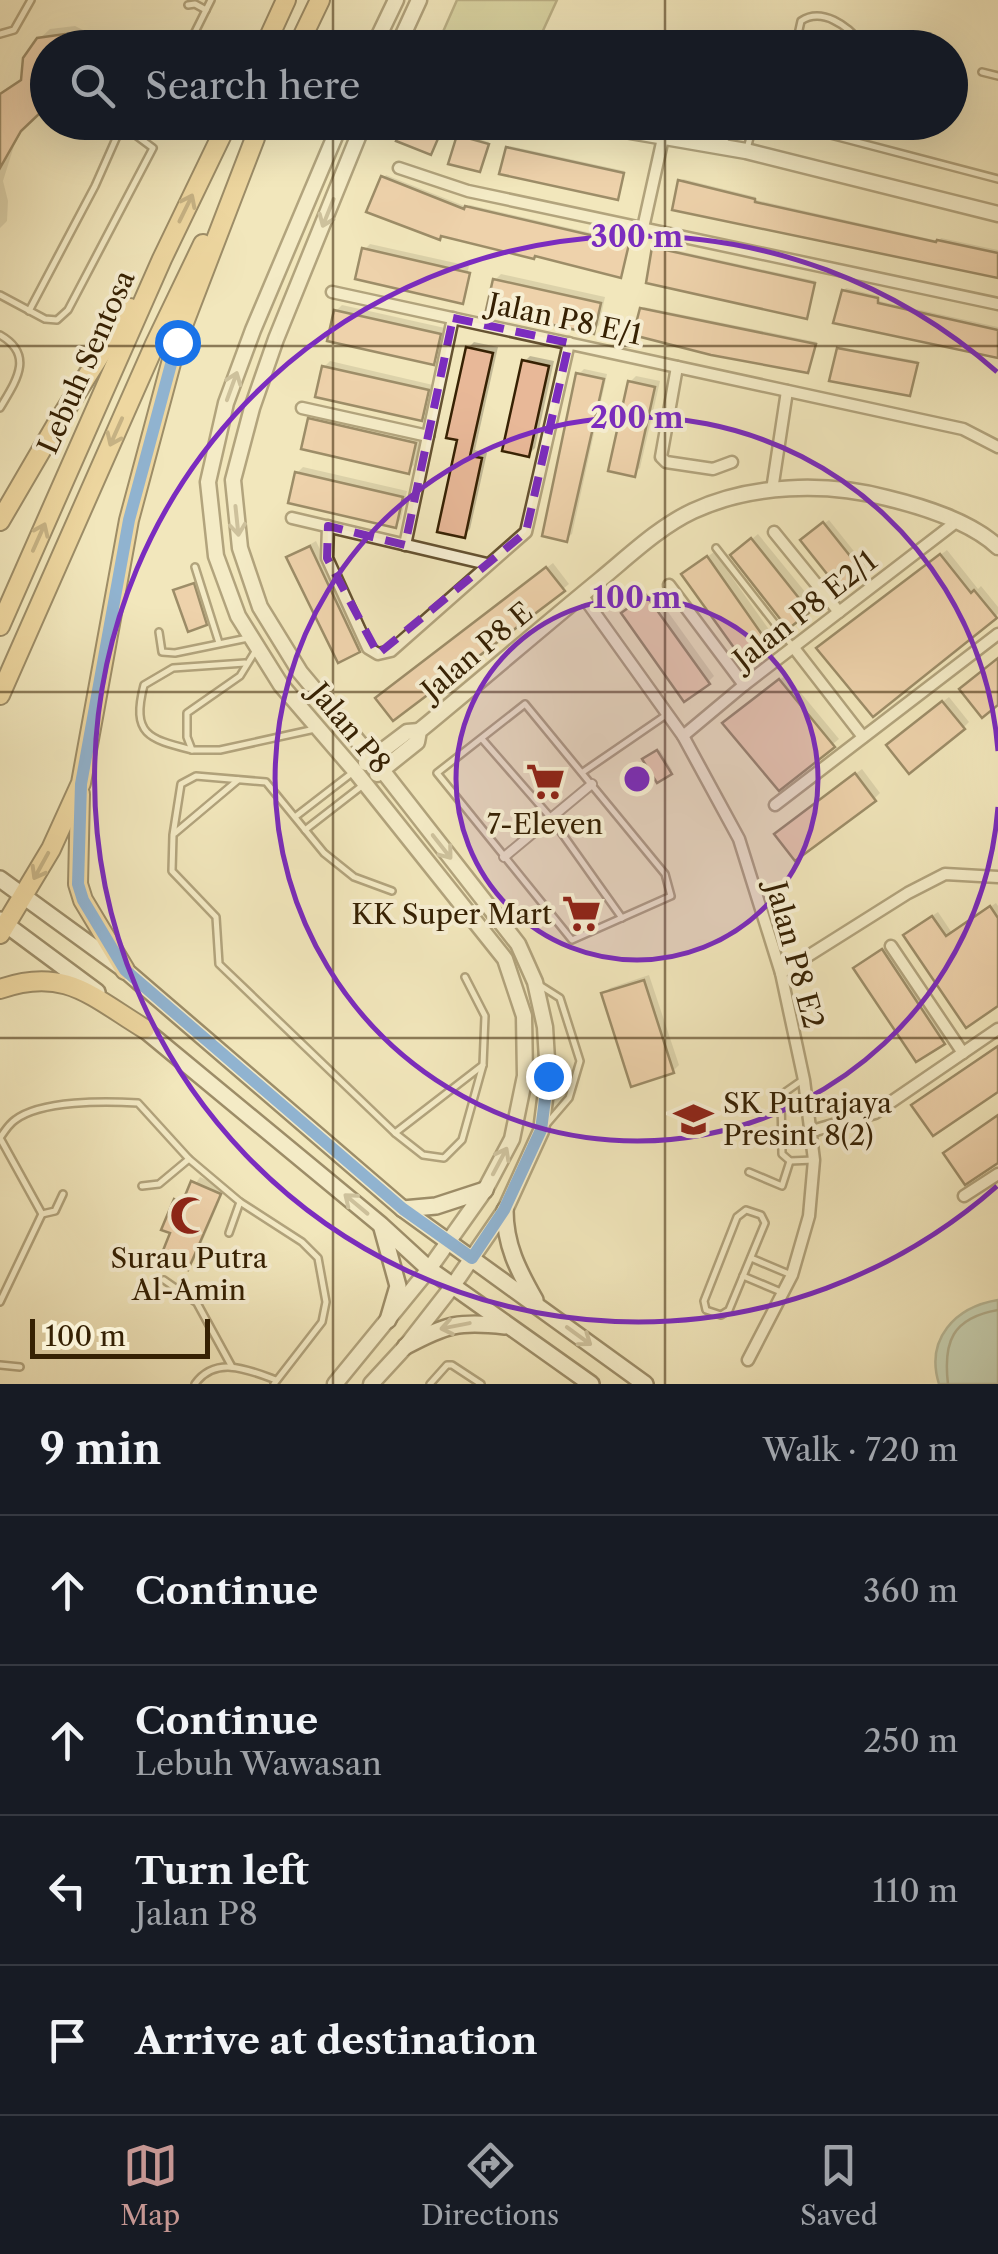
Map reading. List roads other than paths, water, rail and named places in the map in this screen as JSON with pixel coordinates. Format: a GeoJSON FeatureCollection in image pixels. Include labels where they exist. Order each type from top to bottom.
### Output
{"type":"FeatureCollection","features":[{"type":"Feature","properties":{"kind":"main road"},"geometry":{"type":"LineString","coordinates":[[272,30],[286,0]]}},
{"type":"Feature","properties":{"kind":"main road"},"geometry":{"type":"LineString","coordinates":[[306,30],[320,0]]}},
{"type":"Feature","properties":{"kind":"main road","name":"Lebuh Sentosa"},"geometry":{"type":"LineString","coordinates":[[0,626],[162,259],[219,140]]}},
{"type":"Feature","properties":{"kind":"main road","name":"Lebuh Sentosa"},"geometry":{"type":"LineString","coordinates":[[0,695],[154,344],[254,140]]}},
{"type":"Feature","properties":{"kind":"main road"},"geometry":{"type":"LineString","coordinates":[[125,970],[83,900],[78,884],[81,784],[129,520],[177,342],[255,140]]}},
{"type":"Feature","properties":{"kind":"main road"},"geometry":{"type":"LineString","coordinates":[[0,521],[162,259]]}},
{"type":"Feature","properties":{"kind":"main road"},"geometry":{"type":"LineString","coordinates":[[81,784],[25,896],[2,926],[145,1029],[429,1269],[591,1384]]}},
{"type":"Feature","properties":{"kind":"main road"},"geometry":{"type":"LineString","coordinates":[[0,879],[125,970],[403,1209],[645,1384]]}},
{"type":"Feature","properties":{"kind":"main road"},"geometry":{"type":"LineString","coordinates":[[0,990],[20,982],[63,982],[145,1029]]}},
{"type":"Feature","properties":{"kind":"main road"},"geometry":{"type":"LineString","coordinates":[[403,1209],[436,1206],[485,1190]]}},
{"type":"Feature","properties":{"kind":"main road"},"geometry":{"type":"LineString","coordinates":[[504,1210],[505,1236],[538,1306]]}},
{"type":"Feature","properties":{"kind":"main road"},"geometry":{"type":"LineString","coordinates":[[381,1225],[398,1286],[388,1320]]}},
{"type":"Feature","properties":{"kind":"main road"},"geometry":{"type":"LineString","coordinates":[[406,1346],[442,1327],[471,1322],[509,1326]]}},
{"type":"Feature","properties":{"kind":"street"},"geometry":{"type":"LineString","coordinates":[[382,30],[396,0]]}},
{"type":"Feature","properties":{"kind":"street"},"geometry":{"type":"LineString","coordinates":[[405,30],[419,0]]}},
{"type":"Feature","properties":{"kind":"street","name":"Jalan P8"},"geometry":{"type":"LineString","coordinates":[[333,140],[252,330],[226,403],[208,482],[216,556],[238,616],[281,684],[505,959],[524,1016],[525,1076],[512,1139],[485,1190],[429,1269],[334,1384]]}},
{"type":"Feature","properties":{"kind":"street","name":"Jalan P8"},"geometry":{"type":"LineString","coordinates":[[357,140],[252,408],[234,480],[240,548],[260,607],[300,672],[518,944],[535,982],[545,1027],[548,1076],[541,1130],[504,1210],[452,1286],[371,1384]]}},
{"type":"Feature","properties":{"kind":"street"},"geometry":{"type":"LineString","coordinates":[[643,228],[664,140]]}},
{"type":"Feature","properties":{"kind":"street"},"geometry":{"type":"LineString","coordinates":[[676,140],[746,152],[998,214]]}},
{"type":"Feature","properties":{"kind":"street"},"geometry":{"type":"LineString","coordinates":[[399,168],[468,191],[998,304]]}},
{"type":"Feature","properties":{"kind":"street","name":"Jalan P8 E/1"},"geometry":{"type":"LineString","coordinates":[[332,292],[963,429],[998,447]]}},
{"type":"Feature","properties":{"kind":"street"},"geometry":{"type":"LineString","coordinates":[[405,545],[454,318]]}},
{"type":"Feature","properties":{"kind":"street"},"geometry":{"type":"LineString","coordinates":[[328,526],[327,558],[368,648],[378,654],[391,650],[526,532],[569,344]]}},
{"type":"Feature","properties":{"kind":"street"},"geometry":{"type":"LineString","coordinates":[[677,367],[661,457],[666,462],[713,469],[732,462]]}},
{"type":"Feature","properties":{"kind":"street"},"geometry":{"type":"LineString","coordinates":[[772,490],[788,391]]}},
{"type":"Feature","properties":{"kind":"street"},"geometry":{"type":"LineString","coordinates":[[302,408],[428,436]]}},
{"type":"Feature","properties":{"kind":"street","name":"Jalan P8 E"},"geometry":{"type":"LineString","coordinates":[[360,777],[418,742],[419,732],[641,547],[691,512],[772,490],[825,488],[910,504],[956,522],[998,547]]}},
{"type":"Feature","properties":{"kind":"street"},"geometry":{"type":"LineString","coordinates":[[292,518],[486,564]]}},
{"type":"Feature","properties":{"kind":"street","name":"Jalan P8 E2/1"},"geometry":{"type":"LineString","coordinates":[[683,736],[956,522]]}},
{"type":"Feature","properties":{"kind":"street"},"geometry":{"type":"LineString","coordinates":[[774,532],[839,612]]}},
{"type":"Feature","properties":{"kind":"street"},"geometry":{"type":"LineString","coordinates":[[669,585],[744,685]]}},
{"type":"Feature","properties":{"kind":"street","name":"Jalan P8 E2"},"geometry":{"type":"LineString","coordinates":[[582,595],[683,736],[739,839],[782,973],[804,1080],[814,1160],[808,1216],[792,1275],[748,1360]]}},
{"type":"Feature","properties":{"kind":"street"},"geometry":{"type":"LineString","coordinates":[[775,805],[998,634]]}},
{"type":"Feature","properties":{"kind":"street"},"geometry":{"type":"LineString","coordinates":[[794,648],[863,737]]}},
{"type":"Feature","properties":{"kind":"street"},"geometry":{"type":"LineString","coordinates":[[504,856],[592,784]]}},
{"type":"Feature","properties":{"kind":"street"},"geometry":{"type":"LineString","coordinates":[[782,973],[946,874],[998,877]]}},
{"type":"Feature","properties":{"kind":"street"},"geometry":{"type":"LineString","coordinates":[[891,946],[963,1053]]}},
{"type":"Feature","properties":{"kind":"street"},"geometry":{"type":"LineString","coordinates":[[812,1131],[874,1113],[998,1029]]}},
{"type":"Feature","properties":{"kind":"street"},"geometry":{"type":"LineString","coordinates":[[964,1196],[998,1174]]}},
{"type":"Feature","properties":{"kind":"lane"},"geometry":{"type":"LineString","coordinates":[[0,34],[14,30],[31,0]]}},
{"type":"Feature","properties":{"kind":"lane"},"geometry":{"type":"LineString","coordinates":[[197,30],[211,0]]}},
{"type":"Feature","properties":{"kind":"lane"},"geometry":{"type":"LineString","coordinates":[[188,5],[196,4],[206,10]]}},
{"type":"Feature","properties":{"kind":"lane"},"geometry":{"type":"LineString","coordinates":[[799,30],[801,21],[809,16],[821,16],[851,30]]}},
{"type":"Feature","properties":{"kind":"lane"},"geometry":{"type":"LineString","coordinates":[[982,72],[998,76]]}},
{"type":"Feature","properties":{"kind":"lane"},"geometry":{"type":"LineString","coordinates":[[29,312],[116,140]]}},
{"type":"Feature","properties":{"kind":"lane"},"geometry":{"type":"LineString","coordinates":[[0,295],[29,312],[57,320],[68,310],[152,148],[142,140]]}},
{"type":"Feature","properties":{"kind":"lane"},"geometry":{"type":"LineString","coordinates":[[724,148],[726,140]]}},
{"type":"Feature","properties":{"kind":"lane"},"geometry":{"type":"LineString","coordinates":[[746,152],[749,140]]}},
{"type":"Feature","properties":{"kind":"lane"},"geometry":{"type":"LineString","coordinates":[[850,140],[998,179]]}},
{"type":"Feature","properties":{"kind":"lane"},"geometry":{"type":"LineString","coordinates":[[0,335],[10,340],[20,355],[21,371],[0,408]]}},
{"type":"Feature","properties":{"kind":"lane"},"geometry":{"type":"LineString","coordinates":[[716,548],[794,648]]}},
{"type":"Feature","properties":{"kind":"lane"},"geometry":{"type":"LineString","coordinates":[[195,568],[219,643]]}},
{"type":"Feature","properties":{"kind":"lane"},"geometry":{"type":"LineString","coordinates":[[159,632],[162,652],[175,653],[219,643],[255,643],[230,685],[209,695],[186,714],[192,750]]}},
{"type":"Feature","properties":{"kind":"lane"},"geometry":{"type":"LineString","coordinates":[[246,663],[172,668],[144,685],[139,704],[140,724],[146,734],[192,750],[220,750],[320,728]]}},
{"type":"Feature","properties":{"kind":"lane"},"geometry":{"type":"LineString","coordinates":[[525,704],[665,874],[671,896],[572,940],[437,773],[481,738],[525,704]]}},
{"type":"Feature","properties":{"kind":"lane"},"geometry":{"type":"LineString","coordinates":[[582,772],[668,713]]}},
{"type":"Feature","properties":{"kind":"lane"},"geometry":{"type":"LineString","coordinates":[[481,738],[550,818],[622,918]]}},
{"type":"Feature","properties":{"kind":"lane"},"geometry":{"type":"LineString","coordinates":[[392,891],[354,876],[324,853],[266,782],[196,776],[181,784],[172,871],[216,918],[220,964],[423,1155],[444,1158],[462,1140],[483,1064],[485,1016],[465,977]]}},
{"type":"Feature","properties":{"kind":"lane"},"geometry":{"type":"LineString","coordinates":[[295,817],[360,777]]}},
{"type":"Feature","properties":{"kind":"lane"},"geometry":{"type":"LineString","coordinates":[[305,830],[360,777]]}},
{"type":"Feature","properties":{"kind":"lane"},"geometry":{"type":"LineString","coordinates":[[173,835],[238,780]]}},
{"type":"Feature","properties":{"kind":"lane"},"geometry":{"type":"LineString","coordinates":[[535,982],[560,998],[580,1061],[569,1098],[541,1130]]}},
{"type":"Feature","properties":{"kind":"lane"},"geometry":{"type":"LineString","coordinates":[[395,1132],[483,1064]]}},
{"type":"Feature","properties":{"kind":"lane"},"geometry":{"type":"LineString","coordinates":[[804,1080],[781,1095],[782,1154],[790,1161],[814,1160]]}},
{"type":"Feature","properties":{"kind":"lane"},"geometry":{"type":"LineString","coordinates":[[42,1214],[0,1138],[14,1120],[34,1110],[104,1100],[138,1103],[190,1159],[240,1202],[302,1242],[318,1258],[326,1302],[322,1322],[275,1382],[232,1367],[219,1367],[201,1376],[195,1384]]}},
{"type":"Feature","properties":{"kind":"lane"},"geometry":{"type":"LineString","coordinates":[[142,1186],[159,1184],[190,1159]]}},
{"type":"Feature","properties":{"kind":"lane"},"geometry":{"type":"LineString","coordinates":[[748,1172],[782,1186],[790,1161]]}},
{"type":"Feature","properties":{"kind":"lane"},"geometry":{"type":"LineString","coordinates":[[42,1214],[55,1211],[63,1194]]}},
{"type":"Feature","properties":{"kind":"lane"},"geometry":{"type":"LineString","coordinates":[[229,1233],[240,1202]]}},
{"type":"Feature","properties":{"kind":"lane"},"geometry":{"type":"LineString","coordinates":[[746,1210],[761,1215],[765,1223],[743,1276],[729,1310],[721,1314],[706,1310],[704,1301],[737,1217],[746,1210]]}},
{"type":"Feature","properties":{"kind":"lane"},"geometry":{"type":"LineString","coordinates":[[0,1302],[42,1214]]}},
{"type":"Feature","properties":{"kind":"lane"},"geometry":{"type":"LineString","coordinates":[[751,1258],[792,1275]]}},
{"type":"Feature","properties":{"kind":"lane"},"geometry":{"type":"LineString","coordinates":[[743,1276],[784,1293]]}},
{"type":"Feature","properties":{"kind":"lane"},"geometry":{"type":"LineString","coordinates":[[164,1280],[198,1303],[232,1367]]}},
{"type":"Feature","properties":{"kind":"lane"},"geometry":{"type":"LineString","coordinates":[[0,1365],[20,1368]]}},
{"type":"Feature","properties":{"kind":"lane"},"geometry":{"type":"LineString","coordinates":[[430,1384],[452,1365],[480,1384]]}},
{"type":"Feature","properties":{"kind":"water"},"geometry":{"type":"Polygon","coordinates":[[[998,1300],[998,1384],[939,1384],[936,1353],[947,1328],[969,1310],[998,1300]]]}},
{"type":"Feature","properties":{"kind":"place","name":"7-Eleven"},"geometry":{"type":"Point","coordinates":[545,781]}},
{"type":"Feature","properties":{"kind":"place","name":"KK Super Mart"},"geometry":{"type":"Point","coordinates":[582,914]}},
{"type":"Feature","properties":{"kind":"place","name":"SK Putrajaya Presint 8(2)"},"geometry":{"type":"Point","coordinates":[693,1119]}},
{"type":"Feature","properties":{"kind":"place","name":"Surau Putra Al-Amin"},"geometry":{"type":"Point","coordinates":[189,1216]}}]}
